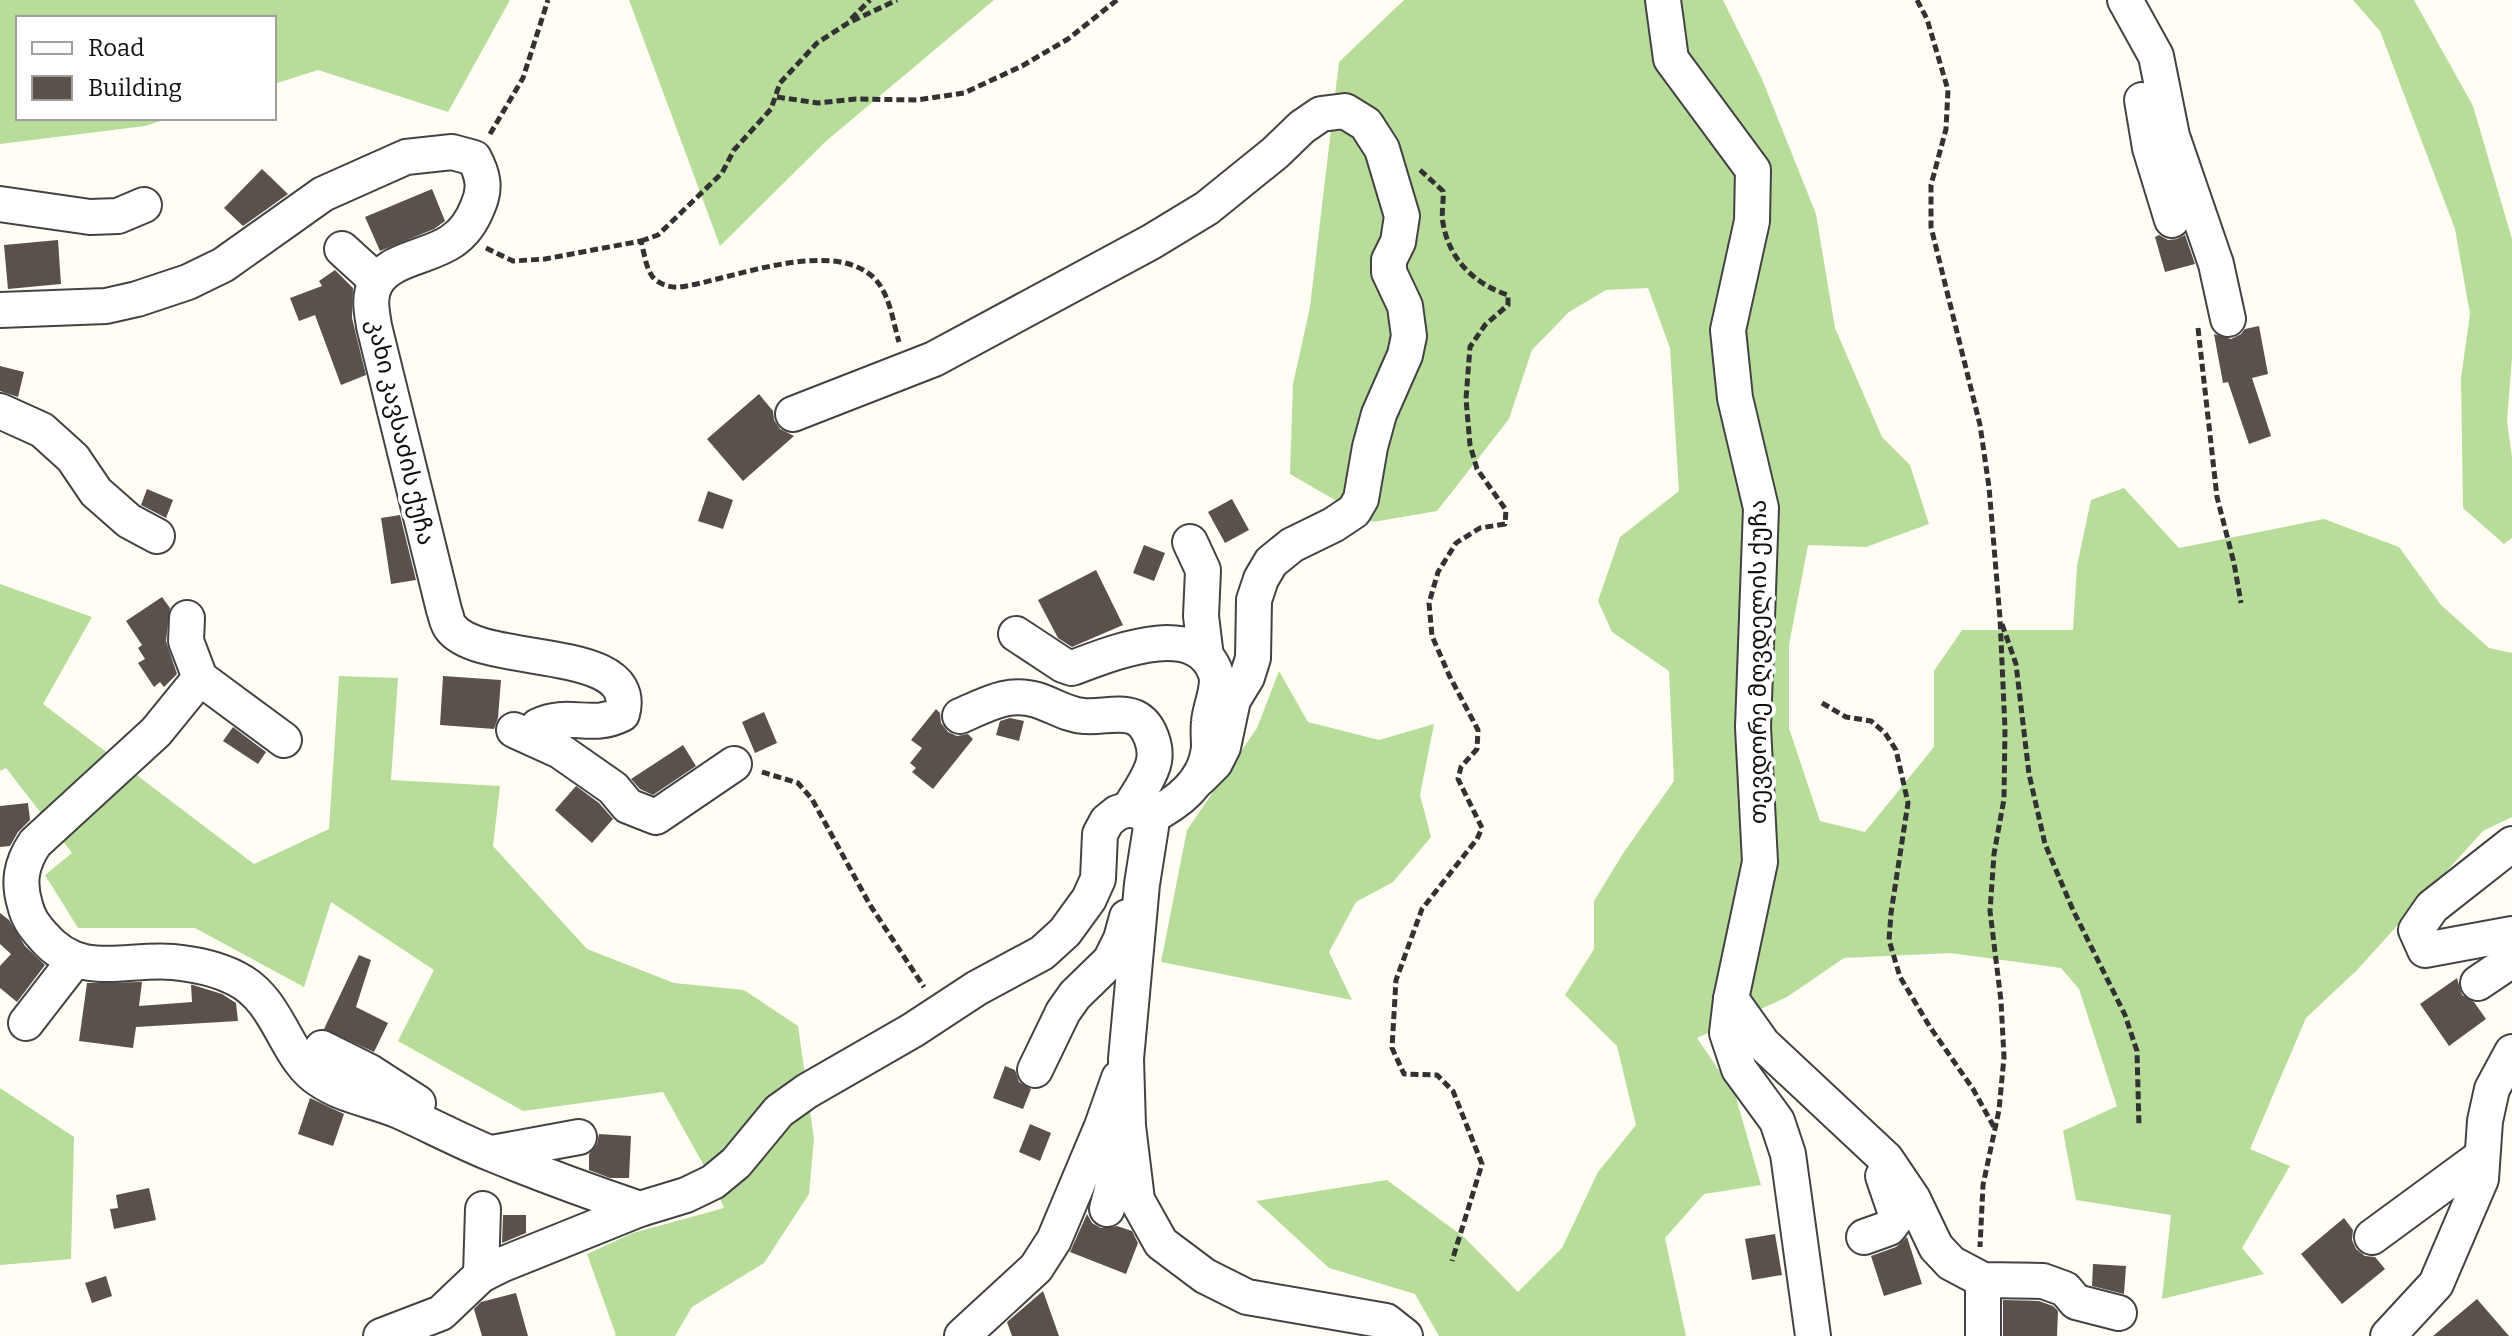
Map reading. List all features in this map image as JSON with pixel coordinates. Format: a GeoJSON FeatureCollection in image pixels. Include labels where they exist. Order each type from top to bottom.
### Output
{"type":"FeatureCollection","features":[{"type":"Feature","properties":{"kind":"street","name":"თევდორე მღვდელის ქუჩა"},"geometry":{"type":"LineString","coordinates":[[1663,0],[1671,59],[1753,170],[1752,221],[1728,330],[1735,398],[1761,508],[1753,727],[1760,862],[1731,999],[1727,1033],[1739,1069],[1777,1121],[1788,1154],[1813,1336]]}},
{"type":"Feature","properties":{"kind":"street"},"geometry":{"type":"LineString","coordinates":[[2112,0],[2138,65],[2150,148],[2172,220]]}},
{"type":"Feature","properties":{"kind":"street"},"geometry":{"type":"LineString","coordinates":[[2125,0],[2156,56],[2172,136],[2216,264],[2212,320]]}},
{"type":"Feature","properties":{"kind":"street"},"geometry":{"type":"LineString","coordinates":[[394,1332],[441,1313],[481,1275],[501,1265],[713,1182],[736,1163],[779,1111],[807,1091],[1042,953],[1065,932],[1089,899],[1098,879],[1100,834],[1107,821],[1117,813],[1139,814],[1166,809],[1215,763],[1223,747],[1233,700],[1247,677],[1253,658],[1254,600],[1261,579],[1271,562],[1292,545],[1354,511],[1361,499],[1379,414],[1405,355],[1409,336],[1405,306],[1389,272],[1389,260],[1398,242],[1402,216],[1382,149],[1366,124],[1345,111],[1321,114],[1207,208],[1151,242],[1003,323],[907,370],[793,414]]}},
{"type":"Feature","properties":{"kind":"street"},"geometry":{"type":"LineString","coordinates":[[0,310],[106,306],[137,299],[188,282],[223,265],[323,194],[394,162],[427,153],[452,152],[474,158],[483,175],[483,196],[464,229],[452,241],[395,267],[377,281],[342,249]]}},
{"type":"Feature","properties":{"kind":"street"},"geometry":{"type":"LineString","coordinates":[[0,204],[90,217],[118,216],[144,205]]}},
{"type":"Feature","properties":{"kind":"street","name":"კახი კავსაძის ქუჩა"},"geometry":{"type":"LineString","coordinates":[[377,281],[370,298],[374,326],[451,629],[473,644],[582,666],[605,674],[621,686],[626,700],[622,714],[606,723],[549,721],[523,734],[560,751],[597,775],[628,806],[656,817],[734,764]]}},
{"type":"Feature","properties":{"kind":"street"},"geometry":{"type":"LineString","coordinates":[[0,411],[42,430],[73,458],[96,492],[129,521],[157,536]]}},
{"type":"Feature","properties":{"kind":"street"},"geometry":{"type":"LineString","coordinates":[[1190,542],[1203,570],[1201,616],[1206,657],[1217,675],[1206,764],[1200,778]]}},
{"type":"Feature","properties":{"kind":"street"},"geometry":{"type":"LineString","coordinates":[[187,618],[186,641],[200,678],[284,740]]}},
{"type":"Feature","properties":{"kind":"street"},"geometry":{"type":"LineString","coordinates":[[1016,634],[1072,668],[1150,642],[1191,647],[1206,657]]}},
{"type":"Feature","properties":{"kind":"street"},"geometry":{"type":"LineString","coordinates":[[200,678],[156,732],[35,843],[24,860],[20,888],[28,919],[52,946],[74,961],[103,964],[172,962],[208,968],[237,979],[258,993],[302,1064],[319,1080],[571,1186],[640,1209]]}},
{"type":"Feature","properties":{"kind":"street"},"geometry":{"type":"LineString","coordinates":[[960,716],[1000,699],[1016,696],[1082,716],[1119,714],[1135,718],[1147,727],[1153,741],[1154,763],[1139,814]]}},
{"type":"Feature","properties":{"kind":"street"},"geometry":{"type":"LineString","coordinates":[[1139,814],[1151,827],[1142,884],[1126,1059],[1128,1126],[1137,1200],[1161,1243],[1205,1276],[1247,1297],[1386,1321],[1405,1336]]}},
{"type":"Feature","properties":{"kind":"street"},"geometry":{"type":"LineString","coordinates":[[2512,844],[2432,907],[2416,930],[2425,950],[2512,934]]}},
{"type":"Feature","properties":{"kind":"street"},"geometry":{"type":"LineString","coordinates":[[1035,1070],[1063,1012],[1075,995],[1110,961],[1121,939],[1131,904],[1142,884]]}},
{"type":"Feature","properties":{"kind":"street"},"geometry":{"type":"LineString","coordinates":[[2478,983],[2512,960]]}},
{"type":"Feature","properties":{"kind":"street"},"geometry":{"type":"LineString","coordinates":[[26,1023],[74,961]]}},
{"type":"Feature","properties":{"kind":"street"},"geometry":{"type":"LineString","coordinates":[[1731,999],[1763,1044],[1873,1147],[1900,1178],[1936,1247],[1951,1263],[1983,1280],[2043,1281],[2065,1289],[2076,1302],[2119,1313]]}},
{"type":"Feature","properties":{"kind":"street"},"geometry":{"type":"LineString","coordinates":[[246,1020],[279,1024]]}},
{"type":"Feature","properties":{"kind":"street"},"geometry":{"type":"LineString","coordinates":[[322,1048],[370,1072],[416,1101],[453,1136]]}},
{"type":"Feature","properties":{"kind":"street"},"geometry":{"type":"LineString","coordinates":[[2388,1336],[2436,1284],[2481,1179],[2485,1121],[2492,1089],[2512,1052]]}},
{"type":"Feature","properties":{"kind":"street"},"geometry":{"type":"LineString","coordinates":[[962,1336],[1036,1268],[1054,1240],[1102,1126],[1126,1059]]}},
{"type":"Feature","properties":{"kind":"street"},"geometry":{"type":"LineString","coordinates":[[1107,1209],[1128,1126]]}},
{"type":"Feature","properties":{"kind":"street"},"geometry":{"type":"LineString","coordinates":[[490,1153],[579,1137]]}},
{"type":"Feature","properties":{"kind":"street"},"geometry":{"type":"LineString","coordinates":[[1864,1237],[1889,1228],[1897,1217],[1873,1147]]}},
{"type":"Feature","properties":{"kind":"street"},"geometry":{"type":"LineString","coordinates":[[2372,1237],[2481,1157]]}},
{"type":"Feature","properties":{"kind":"street"},"geometry":{"type":"LineString","coordinates":[[481,1275],[483,1209]]}},
{"type":"Feature","properties":{"kind":"street"},"geometry":{"type":"LineString","coordinates":[[1983,1280],[1983,1336]]}},
{"type":"Feature","properties":{"kind":"street"},"geometry":{"type":"LineString","coordinates":[[394,1332],[472,1311]]}},
{"type":"Feature","properties":{"kind":"path"},"geometry":{"type":"LineString","coordinates":[[474,158],[523,78],[548,0]]}},
{"type":"Feature","properties":{"kind":"path"},"geometry":{"type":"LineString","coordinates":[[848,23],[870,0]]}},
{"type":"Feature","properties":{"kind":"path"},"geometry":{"type":"LineString","coordinates":[[464,229],[482,246],[513,261],[545,259],[658,235],[722,173],[734,150],[771,109],[780,83],[817,43],[848,23],[897,0]]}},
{"type":"Feature","properties":{"kind":"path"},"geometry":{"type":"LineString","coordinates":[[777,97],[818,103],[856,99],[917,100],[964,93],[1022,66],[1068,39],[1117,0]]}},
{"type":"Feature","properties":{"kind":"path"},"geometry":{"type":"LineString","coordinates":[[1917,0],[1927,19],[1948,90],[1946,129],[1931,185],[1931,227],[1980,425],[1989,487],[2000,618],[2005,729],[2004,799],[1994,854],[1990,911],[2004,1057],[1995,1127],[1983,1185],[1979,1234],[1983,1280]]}},
{"type":"Feature","properties":{"kind":"path"},"geometry":{"type":"LineString","coordinates":[[1412,164],[1443,191],[1443,223],[1453,251],[1467,273],[1486,288],[1508,295],[1508,305],[1485,325],[1470,347],[1466,399],[1470,445],[1477,469],[1506,510],[1505,524],[1480,528],[1456,543],[1438,572],[1429,603],[1432,636],[1478,730],[1477,749],[1461,767],[1458,779],[1482,828],[1477,839],[1422,909],[1396,980],[1392,1034],[1392,1048],[1404,1074],[1437,1075],[1453,1091],[1482,1164],[1452,1261]]}},
{"type":"Feature","properties":{"kind":"path"},"geometry":{"type":"LineString","coordinates":[[641,241],[651,275],[661,284],[677,287],[735,273],[829,259],[850,263],[875,279],[887,301],[907,370]]}},
{"type":"Feature","properties":{"kind":"path"},"geometry":{"type":"LineString","coordinates":[[2212,320],[2217,497],[2241,603]]}},
{"type":"Feature","properties":{"kind":"path"},"geometry":{"type":"LineString","coordinates":[[2000,618],[2016,664],[2029,774],[2045,844],[2073,910],[2125,1015],[2137,1051],[2139,1127]]}},
{"type":"Feature","properties":{"kind":"path"},"geometry":{"type":"LineString","coordinates":[[1822,703],[1846,717],[1871,721],[1885,733],[1896,750],[1908,803],[1889,940],[1900,977],[1995,1127]]}},
{"type":"Feature","properties":{"kind":"path"},"geometry":{"type":"LineString","coordinates":[[734,764],[798,783],[812,799],[870,905],[941,1012]]}},
{"type":"Feature","properties":{"kind":"green space"},"geometry":{"type":"Polygon","coordinates":[[[0,0],[510,0],[448,112],[318,70],[276,83],[276,16],[16,16],[16,120],[164,120],[145,126],[0,144],[0,0]]]}},
{"type":"Feature","properties":{"kind":"green space"},"geometry":{"type":"Polygon","coordinates":[[[629,0],[994,0],[825,142],[720,246],[629,0]]]}},
{"type":"Feature","properties":{"kind":"green space"},"geometry":{"type":"Polygon","coordinates":[[[1404,0],[1723,0],[1762,79],[1816,214],[1835,328],[1882,437],[1910,465],[1929,524],[1866,547],[1808,545],[1789,645],[1789,728],[1820,821],[1865,832],[1934,747],[1934,671],[1962,630],[2073,630],[2077,566],[2091,500],[2124,488],[2179,548],[2324,519],[2399,547],[2441,605],[2489,648],[2512,653],[2512,817],[2483,831],[2357,970],[2306,1018],[2250,1149],[2290,1166],[2242,1248],[2264,1274],[2162,1299],[2171,1215],[2076,1200],[2063,1131],[2117,1106],[2079,989],[2061,968],[1950,953],[1844,958],[1787,997],[1697,1038],[1735,1094],[1761,1185],[1704,1194],[1665,1238],[1686,1336],[1439,1336],[1415,1294],[1329,1268],[1256,1201],[1387,1180],[1465,1238],[1518,1292],[1562,1248],[1598,1172],[1636,1125],[1617,1046],[1565,995],[1594,949],[1594,901],[1674,781],[1669,671],[1612,632],[1598,601],[1620,537],[1679,491],[1670,348],[1648,288],[1606,290],[1569,312],[1532,350],[1509,419],[1437,511],[1373,522],[1290,474],[1293,384],[1310,307],[1339,62],[1404,0]]]}},
{"type":"Feature","properties":{"kind":"green space"},"geometry":{"type":"Polygon","coordinates":[[[2353,0],[2414,0],[2473,106],[2512,239],[2512,357],[2507,421],[2512,457],[2512,538],[2504,544],[2463,508],[2461,378],[2470,314],[2455,229],[2380,31],[2353,0]]]}},
{"type":"Feature","properties":{"kind":"green space"},"geometry":{"type":"Polygon","coordinates":[[[0,584],[92,617],[43,704],[254,864],[329,829],[339,676],[398,678],[391,780],[500,786],[493,846],[587,949],[674,983],[744,990],[798,1026],[814,1139],[809,1194],[764,1263],[692,1307],[675,1336],[614,1336],[587,1254],[633,1233],[724,1208],[663,1092],[523,1111],[398,1041],[434,970],[331,902],[304,987],[195,928],[78,928],[45,875],[72,853],[6,768],[0,771],[0,584]]]}},
{"type":"Feature","properties":{"kind":"green space"},"geometry":{"type":"Polygon","coordinates":[[[1279,671],[1308,722],[1379,740],[1434,724],[1420,795],[1431,837],[1393,882],[1356,902],[1329,952],[1352,1000],[1161,962],[1187,830],[1257,728],[1279,671]]]}},
{"type":"Feature","properties":{"kind":"green space"},"geometry":{"type":"Polygon","coordinates":[[[0,1088],[74,1137],[71,1259],[0,1265],[0,1088]]]}},
{"type":"Feature","properties":{"kind":"building"},"geometry":{"type":"Polygon","coordinates":[[[262,169],[288,194],[243,226],[224,208],[262,169]]]}},
{"type":"Feature","properties":{"kind":"building"},"geometry":{"type":"Polygon","coordinates":[[[432,189],[445,221],[434,229],[380,251],[365,217],[432,189]]]}},
{"type":"Feature","properties":{"kind":"building"},"geometry":{"type":"Polygon","coordinates":[[[2159,235],[2168,240],[2185,235],[2195,264],[2165,272],[2155,237],[2159,235]]]}},
{"type":"Feature","properties":{"kind":"building"},"geometry":{"type":"Polygon","coordinates":[[[58,240],[61,284],[8,289],[4,245],[58,240]]]}},
{"type":"Feature","properties":{"kind":"building"},"geometry":{"type":"Polygon","coordinates":[[[335,270],[353,288],[352,318],[366,375],[341,385],[315,315],[299,321],[290,298],[322,286],[319,281],[335,270]]]}},
{"type":"Feature","properties":{"kind":"building"},"geometry":{"type":"Polygon","coordinates":[[[2259,326],[2268,374],[2252,378],[2271,436],[2249,444],[2228,382],[2223,383],[2214,334],[2231,339],[2245,329],[2259,326]]]}},
{"type":"Feature","properties":{"kind":"building"},"geometry":{"type":"Polygon","coordinates":[[[0,366],[24,372],[18,397],[0,391],[0,366]]]}},
{"type":"Feature","properties":{"kind":"building"},"geometry":{"type":"Polygon","coordinates":[[[759,394],[773,411],[780,429],[794,436],[743,481],[707,439],[759,394]]]}},
{"type":"Feature","properties":{"kind":"building"},"geometry":{"type":"Polygon","coordinates":[[[147,489],[173,500],[166,518],[141,505],[147,489]]]}},
{"type":"Feature","properties":{"kind":"building"},"geometry":{"type":"Polygon","coordinates":[[[708,491],[733,500],[723,529],[698,521],[708,491]]]}},
{"type":"Feature","properties":{"kind":"building"},"geometry":{"type":"Polygon","coordinates":[[[1232,499],[1249,530],[1225,543],[1208,512],[1232,499]]]}},
{"type":"Feature","properties":{"kind":"building"},"geometry":{"type":"Polygon","coordinates":[[[400,515],[416,580],[391,584],[381,518],[400,515]]]}},
{"type":"Feature","properties":{"kind":"building"},"geometry":{"type":"Polygon","coordinates":[[[1144,545],[1165,553],[1154,581],[1133,573],[1144,545]]]}},
{"type":"Feature","properties":{"kind":"building"},"geometry":{"type":"Polygon","coordinates":[[[1096,570],[1123,625],[1072,647],[1058,638],[1038,600],[1096,570]]]}},
{"type":"Feature","properties":{"kind":"building"},"geometry":{"type":"Polygon","coordinates":[[[162,597],[170,608],[166,641],[177,674],[164,687],[160,682],[154,687],[138,663],[145,659],[138,648],[142,645],[126,621],[162,597]]]}},
{"type":"Feature","properties":{"kind":"building"},"geometry":{"type":"Polygon","coordinates":[[[443,676],[501,680],[498,718],[494,729],[440,725],[443,676]]]}},
{"type":"Feature","properties":{"kind":"building"},"geometry":{"type":"Polygon","coordinates":[[[936,709],[948,732],[957,736],[968,734],[973,739],[933,789],[912,772],[916,768],[910,763],[922,748],[911,740],[936,709]]]}},
{"type":"Feature","properties":{"kind":"building"},"geometry":{"type":"Polygon","coordinates":[[[764,712],[777,743],[755,753],[742,722],[764,712]]]}},
{"type":"Feature","properties":{"kind":"building"},"geometry":{"type":"Polygon","coordinates":[[[1010,718],[1024,721],[1019,741],[996,735],[1000,721],[1010,718]]]}},
{"type":"Feature","properties":{"kind":"building"},"geometry":{"type":"Polygon","coordinates":[[[233,727],[266,752],[258,764],[223,741],[233,727]]]}},
{"type":"Feature","properties":{"kind":"building"},"geometry":{"type":"Polygon","coordinates":[[[683,745],[696,766],[653,795],[640,789],[631,779],[683,745]]]}},
{"type":"Feature","properties":{"kind":"building"},"geometry":{"type":"Polygon","coordinates":[[[576,786],[599,803],[613,819],[592,843],[555,810],[576,786]]]}},
{"type":"Feature","properties":{"kind":"building"},"geometry":{"type":"Polygon","coordinates":[[[28,803],[30,820],[10,846],[0,847],[0,806],[28,803]]]}},
{"type":"Feature","properties":{"kind":"building"},"geometry":{"type":"Polygon","coordinates":[[[0,913],[9,920],[25,946],[45,965],[17,1002],[0,988],[0,966],[11,954],[0,944],[0,913]]]}},
{"type":"Feature","properties":{"kind":"building"},"geometry":{"type":"Polygon","coordinates":[[[359,955],[371,960],[356,1007],[388,1023],[374,1052],[324,1029],[359,955]]]}},
{"type":"Feature","properties":{"kind":"building"},"geometry":{"type":"Polygon","coordinates":[[[2457,978],[2462,995],[2474,1002],[2486,1019],[2449,1046],[2420,1004],[2457,978]]]}},
{"type":"Feature","properties":{"kind":"building"},"geometry":{"type":"Polygon","coordinates":[[[142,982],[139,1006],[192,1002],[193,985],[222,994],[236,1003],[238,1021],[136,1027],[133,1048],[79,1041],[87,983],[142,982]]]}},
{"type":"Feature","properties":{"kind":"building"},"geometry":{"type":"Polygon","coordinates":[[[1005,1066],[1015,1070],[1019,1082],[1031,1089],[1023,1109],[993,1098],[1005,1066]]]}},
{"type":"Feature","properties":{"kind":"building"},"geometry":{"type":"Polygon","coordinates":[[[310,1098],[344,1114],[333,1146],[298,1134],[310,1098]]]}},
{"type":"Feature","properties":{"kind":"building"},"geometry":{"type":"Polygon","coordinates":[[[1030,1124],[1051,1133],[1040,1161],[1019,1152],[1030,1124]]]}},
{"type":"Feature","properties":{"kind":"building"},"geometry":{"type":"Polygon","coordinates":[[[599,1134],[631,1136],[629,1178],[610,1178],[589,1170],[589,1154],[597,1144],[599,1134]]]}},
{"type":"Feature","properties":{"kind":"building"},"geometry":{"type":"Polygon","coordinates":[[[149,1188],[156,1220],[114,1229],[110,1209],[118,1208],[116,1195],[149,1188]]]}},
{"type":"Feature","properties":{"kind":"building"},"geometry":{"type":"Polygon","coordinates":[[[1087,1214],[1092,1223],[1101,1228],[1117,1226],[1132,1231],[1138,1243],[1126,1274],[1070,1252],[1087,1214]]]}},
{"type":"Feature","properties":{"kind":"building"},"geometry":{"type":"Polygon","coordinates":[[[503,1215],[526,1215],[526,1233],[502,1243],[503,1215]]]}},
{"type":"Feature","properties":{"kind":"building"},"geometry":{"type":"Polygon","coordinates":[[[2344,1218],[2353,1230],[2352,1240],[2356,1249],[2365,1256],[2375,1257],[2385,1269],[2342,1304],[2301,1254],[2344,1218]]]}},
{"type":"Feature","properties":{"kind":"building"},"geometry":{"type":"Polygon","coordinates":[[[1775,1234],[1782,1275],[1752,1280],[1745,1239],[1775,1234]]]}},
{"type":"Feature","properties":{"kind":"building"},"geometry":{"type":"Polygon","coordinates":[[[1907,1237],[1922,1284],[1884,1296],[1871,1256],[1896,1247],[1907,1237]]]}},
{"type":"Feature","properties":{"kind":"building"},"geometry":{"type":"Polygon","coordinates":[[[2093,1264],[2126,1266],[2124,1294],[2092,1286],[2093,1264]]]}},
{"type":"Feature","properties":{"kind":"building"},"geometry":{"type":"Polygon","coordinates":[[[106,1276],[112,1296],[92,1303],[85,1283],[106,1276]]]}},
{"type":"Feature","properties":{"kind":"building"},"geometry":{"type":"Polygon","coordinates":[[[1043,1291],[1059,1336],[1012,1336],[1007,1322],[1043,1291]]]}},
{"type":"Feature","properties":{"kind":"building"},"geometry":{"type":"Polygon","coordinates":[[[516,1293],[528,1336],[482,1336],[474,1309],[481,1302],[516,1293]]]}},
{"type":"Feature","properties":{"kind":"building"},"geometry":{"type":"Polygon","coordinates":[[[2477,1299],[2509,1336],[2433,1336],[2477,1299]]]}},
{"type":"Feature","properties":{"kind":"building"},"geometry":{"type":"Polygon","coordinates":[[[2003,1300],[2039,1301],[2053,1306],[2058,1311],[2057,1336],[2003,1336],[2003,1300]]]}}]}
